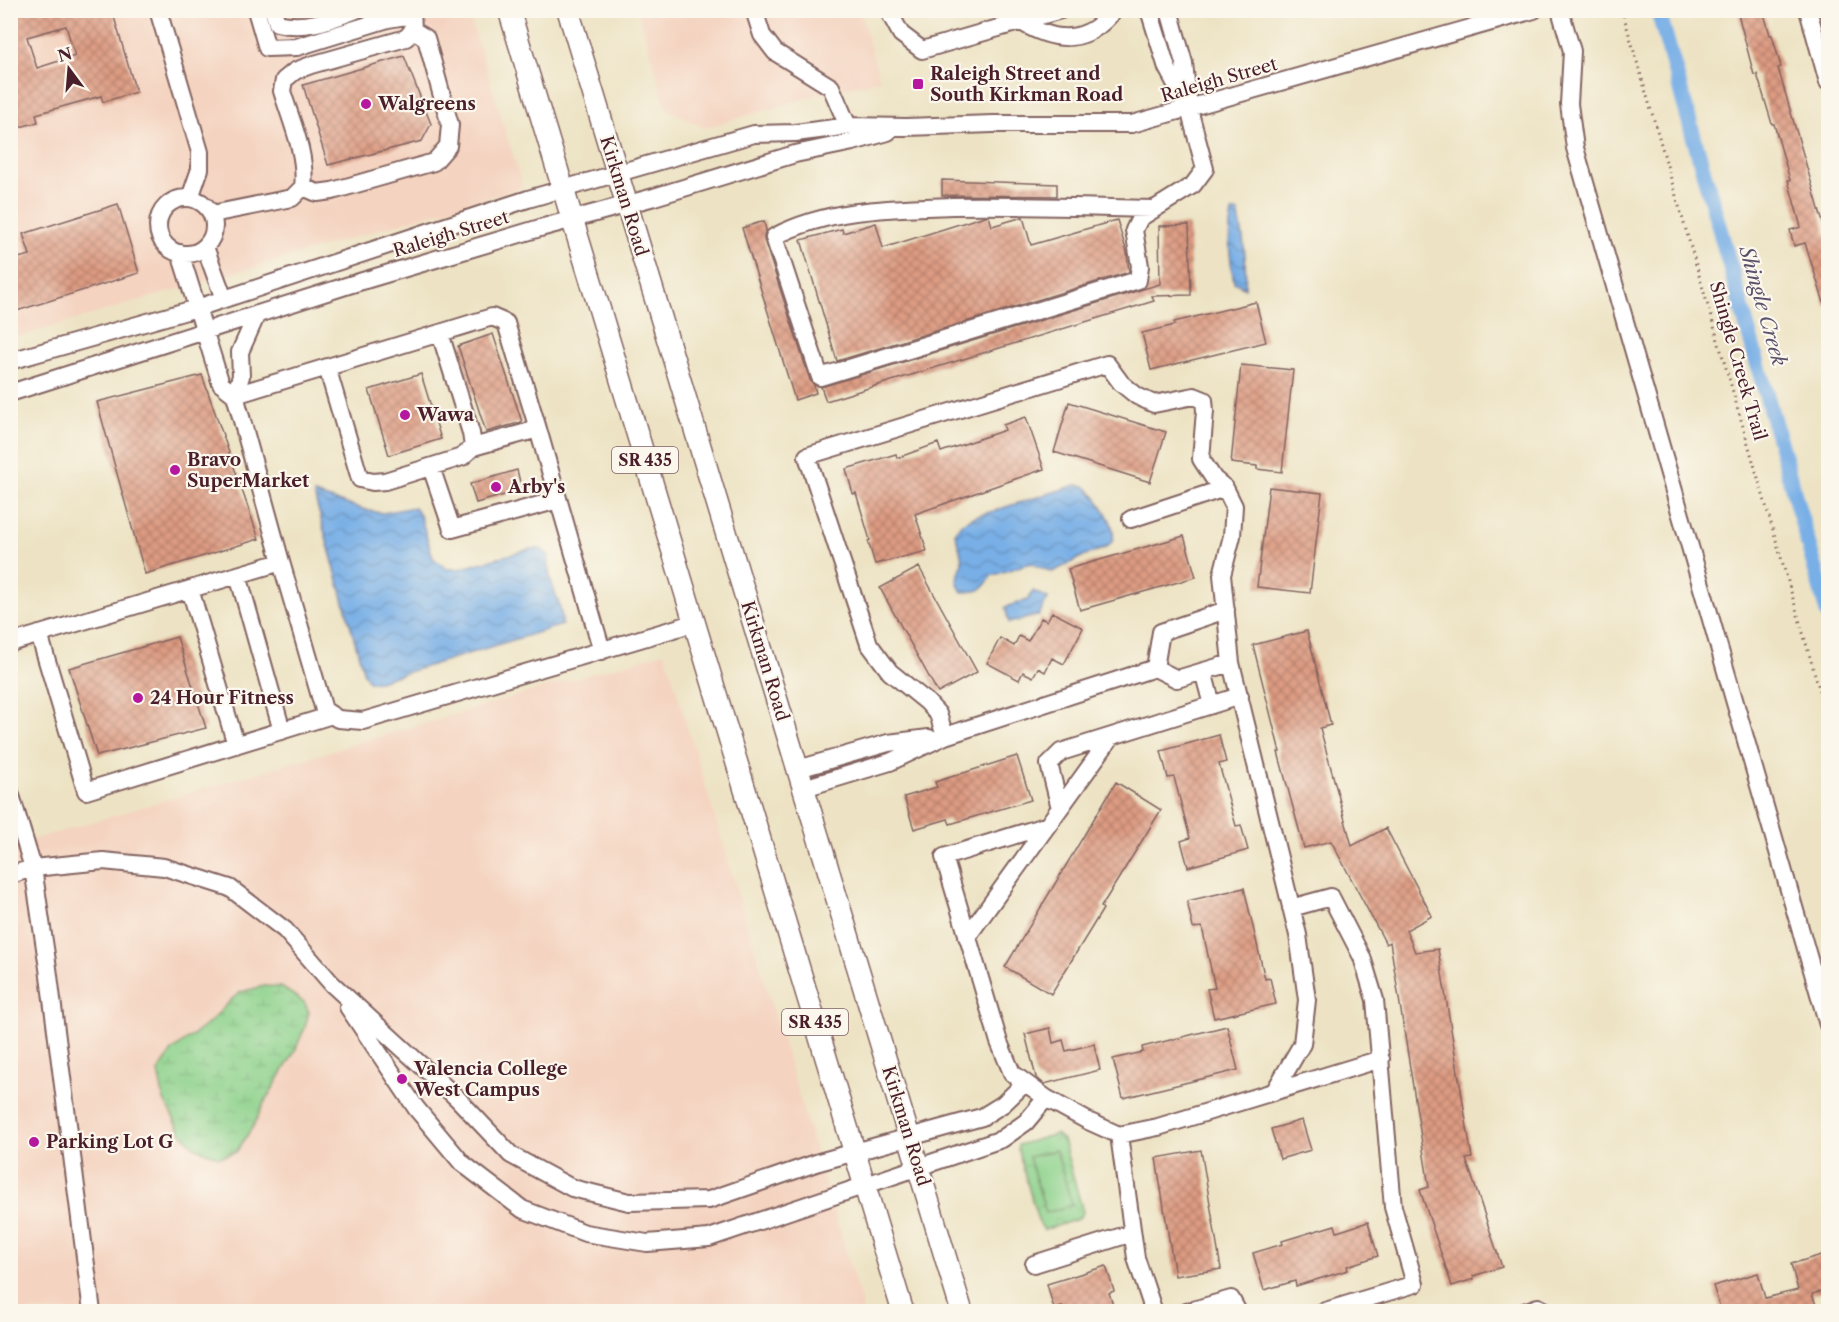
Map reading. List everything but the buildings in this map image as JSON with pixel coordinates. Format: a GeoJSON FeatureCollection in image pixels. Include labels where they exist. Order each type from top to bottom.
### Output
{"type":"FeatureCollection","features":[{"type":"Feature","properties":{"kind":"main road","name":"SR 435"},"geometry":{"type":"LineString","coordinates":[[509,10],[903,1311]]}},
{"type":"Feature","properties":{"kind":"main road","name":"Kirkman Road"},"geometry":{"type":"LineString","coordinates":[[568,10],[962,1311]]}},
{"type":"Feature","properties":{"kind":"street"},"geometry":{"type":"LineString","coordinates":[[158,10],[200,152],[200,170],[190,198]]}},
{"type":"Feature","properties":{"kind":"street"},"geometry":{"type":"LineString","coordinates":[[256,10],[267,48],[297,47],[383,15],[412,18],[426,38],[450,125],[448,146],[434,162],[332,191],[317,193],[303,187]]}},
{"type":"Feature","properties":{"kind":"street"},"geometry":{"type":"LineString","coordinates":[[273,10],[277,23],[291,26],[318,24],[327,15],[356,10]]}},
{"type":"Feature","properties":{"kind":"street"},"geometry":{"type":"LineString","coordinates":[[754,10],[762,35],[775,52],[831,87],[848,126]]}},
{"type":"Feature","properties":{"kind":"street"},"geometry":{"type":"LineString","coordinates":[[888,10],[901,34],[922,50],[1061,10]]}},
{"type":"Feature","properties":{"kind":"street"},"geometry":{"type":"LineString","coordinates":[[1021,22],[1037,32],[1058,38],[1081,35],[1103,25],[1114,10]]}},
{"type":"Feature","properties":{"kind":"street"},"geometry":{"type":"LineString","coordinates":[[1149,10],[1167,68],[1189,109]]}},
{"type":"Feature","properties":{"kind":"street","name":"Raleigh Street"},"geometry":{"type":"LineString","coordinates":[[10,361],[197,308],[563,189],[754,134],[795,133],[848,126],[1132,124],[1534,10]]}},
{"type":"Feature","properties":{"kind":"street"},"geometry":{"type":"LineString","coordinates":[[1560,10],[1572,51],[1569,104],[1575,148],[1828,1025]]}},
{"type":"Feature","properties":{"kind":"street"},"geometry":{"type":"LineString","coordinates":[[1808,10],[1825,55],[1828,82]]}},
{"type":"Feature","properties":{"kind":"street"},"geometry":{"type":"LineString","coordinates":[[1153,209],[993,205],[889,208],[842,214],[794,227],[774,237],[820,377],[1138,280],[1140,266],[1134,230],[1140,218],[1193,185],[1205,169],[1189,109],[1184,63],[1171,16],[1154,27]]}},
{"type":"Feature","properties":{"kind":"street"},"geometry":{"type":"LineString","coordinates":[[212,214],[292,198],[303,187],[305,172],[282,91],[284,80],[295,71],[311,65],[406,38],[412,18]]}},
{"type":"Feature","properties":{"kind":"street","name":"Raleigh Street"},"geometry":{"type":"LineString","coordinates":[[10,393],[360,282],[738,173],[795,154],[853,142],[906,127]]}},
{"type":"Feature","properties":{"kind":"street"},"geometry":{"type":"LineString","coordinates":[[181,198],[199,201],[212,214],[214,231],[205,247],[198,252],[189,254],[171,250],[160,235],[158,226],[160,216],[172,202],[181,198]]}},
{"type":"Feature","properties":{"kind":"street"},"geometry":{"type":"LineString","coordinates":[[205,247],[224,299]]}},
{"type":"Feature","properties":{"kind":"street"},"geometry":{"type":"LineString","coordinates":[[180,253],[221,384],[235,395]]}},
{"type":"Feature","properties":{"kind":"street"},"geometry":{"type":"LineString","coordinates":[[258,314],[240,352],[241,376],[235,395],[324,710],[338,720],[363,721],[694,623]]}},
{"type":"Feature","properties":{"kind":"street"},"geometry":{"type":"LineString","coordinates":[[235,395],[492,317],[506,323],[602,651]]}},
{"type":"Feature","properties":{"kind":"street"},"geometry":{"type":"LineString","coordinates":[[440,333],[471,433],[472,447]]}},
{"type":"Feature","properties":{"kind":"street"},"geometry":{"type":"LineString","coordinates":[[945,736],[938,714],[890,672],[868,644],[807,456],[1107,364],[1120,383],[1137,396],[1154,404],[1194,396],[1204,400],[1201,459],[1214,479],[1225,488],[1234,506],[1232,536],[1222,575],[1231,663],[1298,935],[1307,1000],[1302,1044],[1274,1092]]}},
{"type":"Feature","properties":{"kind":"street"},"geometry":{"type":"LineString","coordinates":[[327,367],[360,478],[373,482],[385,481],[462,458],[472,447],[538,429]]}},
{"type":"Feature","properties":{"kind":"street"},"geometry":{"type":"LineString","coordinates":[[431,467],[452,529],[558,500]]}},
{"type":"Feature","properties":{"kind":"street"},"geometry":{"type":"LineString","coordinates":[[1131,519],[1225,488]]}},
{"type":"Feature","properties":{"kind":"street"},"geometry":{"type":"LineString","coordinates":[[10,643],[281,562]]}},
{"type":"Feature","properties":{"kind":"street"},"geometry":{"type":"LineString","coordinates":[[237,575],[282,731]]}},
{"type":"Feature","properties":{"kind":"street"},"geometry":{"type":"LineString","coordinates":[[190,589],[236,745]]}},
{"type":"Feature","properties":{"kind":"street"},"geometry":{"type":"LineString","coordinates":[[1155,668],[1161,632],[1226,610]]}},
{"type":"Feature","properties":{"kind":"street"},"geometry":{"type":"LineString","coordinates":[[39,634],[86,791],[332,715]]}},
{"type":"Feature","properties":{"kind":"street"},"geometry":{"type":"LineString","coordinates":[[801,779],[890,762],[945,736],[1155,668],[1177,679],[1231,663]]}},
{"type":"Feature","properties":{"kind":"street"},"geometry":{"type":"LineString","coordinates":[[1203,671],[1212,705]]}},
{"type":"Feature","properties":{"kind":"street"},"geometry":{"type":"LineString","coordinates":[[1060,808],[1049,764],[1061,752],[1240,696]]}},
{"type":"Feature","properties":{"kind":"street"},"geometry":{"type":"LineString","coordinates":[[968,937],[1112,736]]}},
{"type":"Feature","properties":{"kind":"street"},"geometry":{"type":"LineString","coordinates":[[10,792],[33,868],[92,1311]]}},
{"type":"Feature","properties":{"kind":"street"},"geometry":{"type":"LineString","coordinates":[[1048,825],[944,857],[999,1042],[1012,1073],[1046,1098],[1088,1122],[1119,1135],[1158,1127],[1380,1059]]}},
{"type":"Feature","properties":{"kind":"street"},"geometry":{"type":"LineString","coordinates":[[10,875],[33,868],[103,861],[164,867],[230,888],[285,930],[332,984],[456,1098],[511,1155],[572,1188],[629,1202],[709,1200],[819,1162],[982,1117],[1003,1104],[1025,1083]]}},
{"type":"Feature","properties":{"kind":"street"},"geometry":{"type":"LineString","coordinates":[[1291,908],[1331,897],[1362,957],[1375,1000],[1393,1207],[1415,1284],[1322,1311]]}},
{"type":"Feature","properties":{"kind":"street"},"geometry":{"type":"LineString","coordinates":[[332,984],[417,1108],[462,1162],[522,1209],[585,1233],[647,1243],[709,1238],[1002,1139],[1026,1122],[1046,1098]]}},
{"type":"Feature","properties":{"kind":"street"},"geometry":{"type":"LineString","coordinates":[[1119,1135],[1136,1258],[1154,1311]]}},
{"type":"Feature","properties":{"kind":"street"},"geometry":{"type":"LineString","coordinates":[[1034,1264],[1132,1233]]}},
{"type":"Feature","properties":{"kind":"street"},"geometry":{"type":"LineString","coordinates":[[1186,1311],[1231,1299],[1238,1311]]}},
{"type":"Feature","properties":{"kind":"street"},"geometry":{"type":"LineString","coordinates":[[1524,1311],[1539,1307],[1548,1311]]}},
{"type":"Feature","properties":{"kind":"path","name":"Shingle Creek Trail"},"geometry":{"type":"LineString","coordinates":[[1622,10],[1828,719]]}},
{"type":"Feature","properties":{"kind":"shaded area"},"geometry":{"type":"Polygon","coordinates":[[[11,11],[468,11],[523,187],[11,339],[11,11]]]}},
{"type":"Feature","properties":{"kind":"shaded area"},"geometry":{"type":"Polygon","coordinates":[[[638,11],[860,11],[880,80],[835,90],[704,128],[667,109],[638,11]]]}},
{"type":"Feature","properties":{"kind":"shaded area","name":"Valencia College West Campus"},"geometry":{"type":"Polygon","coordinates":[[[665,652],[864,1311],[11,1312],[11,846],[665,652]]]}},
{"type":"Feature","properties":{"kind":"green space"},"geometry":{"type":"Polygon","coordinates":[[[264,986],[281,987],[304,1002],[309,1012],[294,1053],[264,1103],[254,1125],[236,1152],[219,1157],[194,1147],[181,1132],[164,1100],[158,1072],[172,1051],[211,1021],[233,998],[241,992],[264,986]]]}},
{"type":"Feature","properties":{"kind":"green space"},"geometry":{"type":"Polygon","coordinates":[[[1056,1134],[1063,1140],[1083,1212],[1078,1219],[1044,1230],[1038,1221],[1018,1145],[1056,1134]]]}},
{"type":"Feature","properties":{"kind":"green space"},"geometry":{"type":"Polygon","coordinates":[[[1056,1150],[1072,1205],[1046,1213],[1029,1157],[1056,1150]]]}},
{"type":"Feature","properties":{"kind":"water"},"geometry":{"type":"Polygon","coordinates":[[[1232,212],[1238,212],[1242,231],[1245,288],[1234,282],[1231,265],[1232,212]]]}},
{"type":"Feature","properties":{"kind":"water"},"geometry":{"type":"Polygon","coordinates":[[[1076,485],[1085,486],[1106,513],[1113,529],[1113,537],[1109,546],[1052,572],[1030,563],[991,576],[980,590],[962,592],[958,580],[962,560],[955,533],[962,523],[974,517],[1076,485]]]}},
{"type":"Feature","properties":{"kind":"water"},"geometry":{"type":"Polygon","coordinates":[[[314,494],[383,513],[414,507],[420,515],[433,558],[447,569],[459,569],[530,549],[541,549],[549,556],[549,574],[560,607],[562,625],[379,681],[369,682],[364,674],[314,494]]]}},
{"type":"Feature","properties":{"kind":"water"},"geometry":{"type":"Polygon","coordinates":[[[1033,591],[1048,598],[1039,615],[1009,623],[1005,607],[1028,600],[1033,591]]]}},
{"type":"Feature","properties":{"kind":"waterway","name":"Shingle Creek"},"geometry":{"type":"LineString","coordinates":[[1658,10],[1828,614]]}},
{"type":"Feature","properties":{"kind":"place","name":"Raleigh Street and South Kirkman Road"},"geometry":{"type":"Point","coordinates":[918,84]}},
{"type":"Feature","properties":{"kind":"place","name":"Walgreens"},"geometry":{"type":"Point","coordinates":[366,104]}},
{"type":"Feature","properties":{"kind":"place","name":"Wawa"},"geometry":{"type":"Point","coordinates":[405,415]}},
{"type":"Feature","properties":{"kind":"place","name":"Bravo SuperMarket"},"geometry":{"type":"Point","coordinates":[175,470]}},
{"type":"Feature","properties":{"kind":"place","name":"Arby's"},"geometry":{"type":"Point","coordinates":[496,487]}},
{"type":"Feature","properties":{"kind":"place","name":"24 Hour Fitness"},"geometry":{"type":"Point","coordinates":[138,698]}},
{"type":"Feature","properties":{"kind":"place","name":"Valencia College West Campus"},"geometry":{"type":"Point","coordinates":[402,1079]}},
{"type":"Feature","properties":{"kind":"place","name":"Parking Lot G"},"geometry":{"type":"Point","coordinates":[34,1142]}}]}
